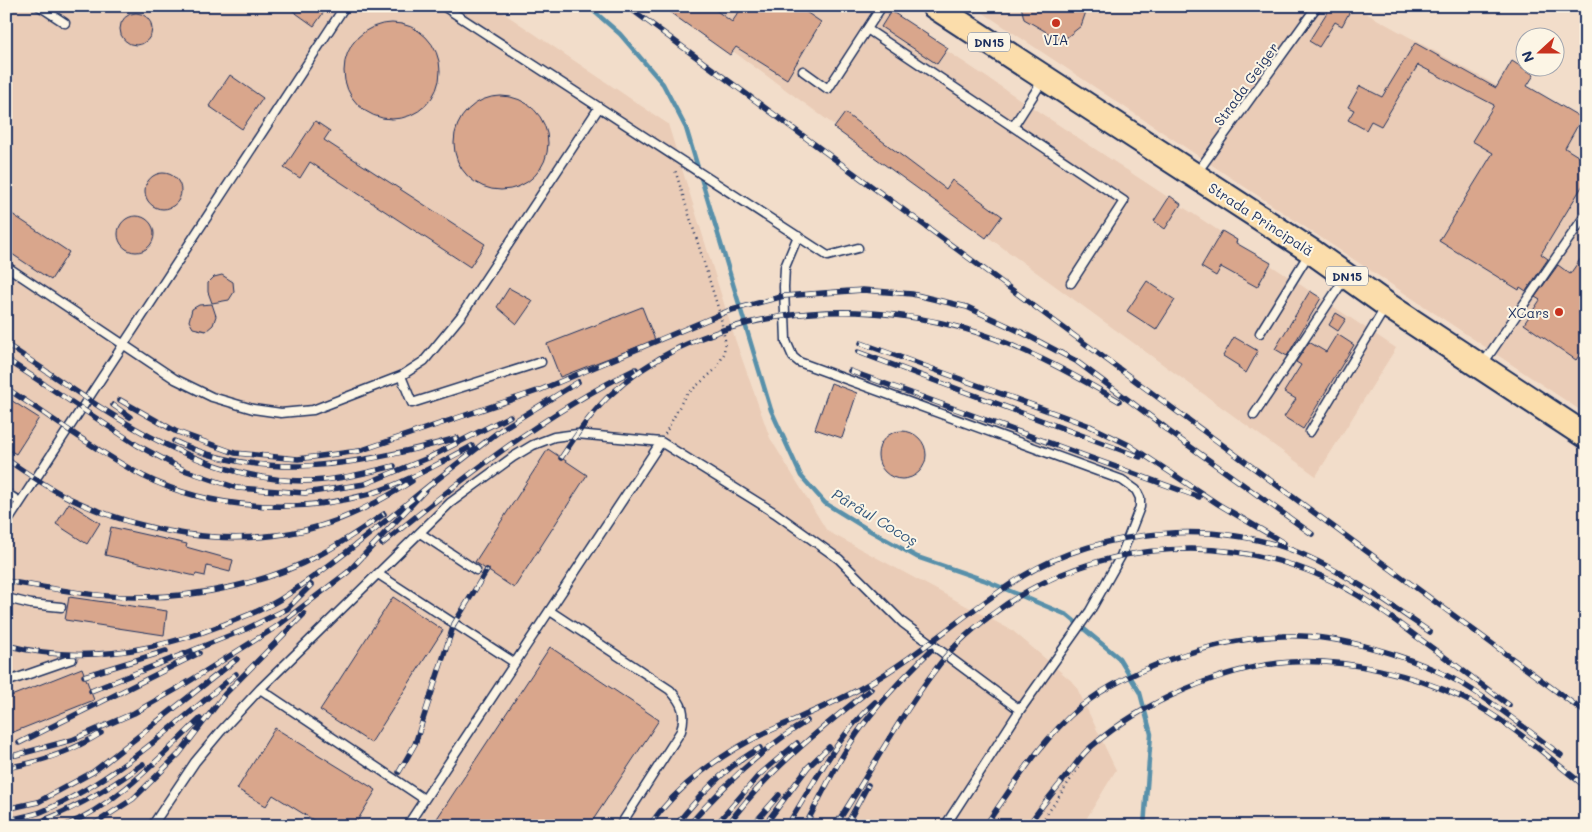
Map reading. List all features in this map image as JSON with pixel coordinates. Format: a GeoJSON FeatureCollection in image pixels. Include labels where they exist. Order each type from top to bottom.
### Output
{"type":"FeatureCollection","features":[{"type":"Feature","properties":{"kind":"main road","name":"Strada Principală"},"geometry":{"type":"LineString","coordinates":[[934,6],[1043,79],[1311,251],[1387,305],[1586,436]]}},
{"type":"Feature","properties":{"kind":"lane"},"geometry":{"type":"LineString","coordinates":[[39,6],[66,23]]}},
{"type":"Feature","properties":{"kind":"lane"},"geometry":{"type":"LineString","coordinates":[[6,524],[345,6]]}},
{"type":"Feature","properties":{"kind":"lane"},"geometry":{"type":"LineString","coordinates":[[443,6],[828,256],[858,248]]}},
{"type":"Feature","properties":{"kind":"lane"},"geometry":{"type":"LineString","coordinates":[[803,71],[828,89],[882,6]]}},
{"type":"Feature","properties":{"kind":"lane","name":"Strada Geiger"},"geometry":{"type":"LineString","coordinates":[[1195,176],[1317,6]]}},
{"type":"Feature","properties":{"kind":"lane"},"geometry":{"type":"LineString","coordinates":[[866,29],[1124,201],[1071,283]]}},
{"type":"Feature","properties":{"kind":"lane"},"geometry":{"type":"LineString","coordinates":[[1013,127],[1043,79]]}},
{"type":"Feature","properties":{"kind":"lane"},"geometry":{"type":"LineString","coordinates":[[6,266],[175,379],[212,397],[253,410],[282,413],[313,410],[402,376],[424,361],[442,342],[598,108]]}},
{"type":"Feature","properties":{"kind":"lane"},"geometry":{"type":"LineString","coordinates":[[1480,367],[1586,214]]}},
{"type":"Feature","properties":{"kind":"lane"},"geometry":{"type":"LineString","coordinates":[[798,236],[785,267],[784,287],[786,341],[793,357],[799,362],[1122,480],[1136,490],[1140,498],[1140,507],[1130,537],[1090,611],[1020,710],[945,826]]}},
{"type":"Feature","properties":{"kind":"lane"},"geometry":{"type":"LineString","coordinates":[[1260,333],[1311,251]]}},
{"type":"Feature","properties":{"kind":"lane"},"geometry":{"type":"LineString","coordinates":[[1254,415],[1346,276]]}},
{"type":"Feature","properties":{"kind":"lane"},"geometry":{"type":"LineString","coordinates":[[1310,432],[1387,305]]}},
{"type":"Feature","properties":{"kind":"lane"},"geometry":{"type":"LineString","coordinates":[[402,376],[412,403],[541,362]]}},
{"type":"Feature","properties":{"kind":"lane"},"geometry":{"type":"LineString","coordinates":[[152,826],[195,762],[260,689],[450,502],[533,444],[554,437],[577,434],[661,442],[775,513],[839,560],[903,623],[1020,710]]}},
{"type":"Feature","properties":{"kind":"lane"},"geometry":{"type":"LineString","coordinates":[[407,826],[661,442]]}},
{"type":"Feature","properties":{"kind":"lane"},"geometry":{"type":"LineString","coordinates":[[6,493],[20,502]]}},
{"type":"Feature","properties":{"kind":"lane"},"geometry":{"type":"LineString","coordinates":[[420,533],[476,570]]}},
{"type":"Feature","properties":{"kind":"lane"},"geometry":{"type":"LineString","coordinates":[[378,574],[515,663]]}},
{"type":"Feature","properties":{"kind":"lane"},"geometry":{"type":"LineString","coordinates":[[6,598],[31,604],[61,607]]}},
{"type":"Feature","properties":{"kind":"lane"},"geometry":{"type":"LineString","coordinates":[[550,611],[670,690],[681,703],[685,716],[677,738],[620,826]]}},
{"type":"Feature","properties":{"kind":"lane"},"geometry":{"type":"LineString","coordinates":[[6,682],[72,659]]}},
{"type":"Feature","properties":{"kind":"lane"},"geometry":{"type":"LineString","coordinates":[[260,689],[424,800]]}},
{"type":"Feature","properties":{"kind":"path"},"geometry":{"type":"LineString","coordinates":[[661,442],[685,396],[716,368],[724,354],[725,340],[720,314],[676,170],[668,165]]}},
{"type":"Feature","properties":{"kind":"path"},"geometry":{"type":"LineString","coordinates":[[1039,826],[1079,767]]}},
{"type":"Feature","properties":{"kind":"shaded area"},"geometry":{"type":"Polygon","coordinates":[[[6,6],[493,6],[668,124],[735,339],[770,438],[827,531],[1013,631],[1075,684],[1116,770],[1082,826],[6,826],[6,6]]]}},
{"type":"Feature","properties":{"kind":"shaded area"},"geometry":{"type":"Polygon","coordinates":[[[671,6],[879,6],[1396,348],[1316,476],[671,6]]]}},
{"type":"Feature","properties":{"kind":"shaded area"},"geometry":{"type":"Polygon","coordinates":[[[973,6],[1353,6],[1586,135],[1586,414],[973,6]]]}},
{"type":"Feature","properties":{"kind":"building"},"geometry":{"type":"Polygon","coordinates":[[[286,6],[328,6],[314,26],[286,6]]]}},
{"type":"Feature","properties":{"kind":"building"},"geometry":{"type":"Polygon","coordinates":[[[661,6],[710,6],[732,22],[743,6],[797,6],[821,22],[787,79],[736,47],[730,55],[661,6]]]}},
{"type":"Feature","properties":{"kind":"building","name":"VIA"},"geometry":{"type":"Polygon","coordinates":[[[1021,6],[1088,6],[1081,26],[1062,41],[1024,19],[1021,6]]]}},
{"type":"Feature","properties":{"kind":"building"},"geometry":{"type":"Polygon","coordinates":[[[1331,6],[1341,6],[1350,11],[1342,26],[1335,22],[1319,47],[1309,41],[1331,6]]]}},
{"type":"Feature","properties":{"kind":"building"},"geometry":{"type":"Polygon","coordinates":[[[891,11],[948,48],[937,64],[881,27],[891,11]]]}},
{"type":"Feature","properties":{"kind":"building"},"geometry":{"type":"Polygon","coordinates":[[[136,13],[142,14],[147,18],[151,23],[151,35],[147,40],[142,44],[136,45],[130,44],[125,40],[121,35],[120,29],[121,23],[125,18],[130,14],[136,13]]]}},
{"type":"Feature","properties":{"kind":"building"},"geometry":{"type":"Polygon","coordinates":[[[392,23],[410,27],[426,37],[436,53],[440,71],[436,89],[426,105],[410,115],[392,119],[374,115],[358,105],[348,89],[344,71],[348,53],[358,37],[374,27],[392,23]]]}},
{"type":"Feature","properties":{"kind":"building"},"geometry":{"type":"Polygon","coordinates":[[[1415,43],[1496,88],[1512,61],[1514,62],[1514,78],[1532,78],[1527,86],[1582,118],[1565,148],[1586,161],[1586,180],[1541,254],[1548,259],[1526,291],[1520,287],[1519,290],[1439,241],[1493,153],[1472,141],[1494,105],[1418,65],[1381,126],[1371,121],[1366,130],[1348,120],[1354,110],[1348,107],[1360,86],[1382,97],[1415,43]]]}},
{"type":"Feature","properties":{"kind":"building"},"geometry":{"type":"Polygon","coordinates":[[[230,75],[263,98],[242,129],[209,106],[230,75]]]}},
{"type":"Feature","properties":{"kind":"building"},"geometry":{"type":"Polygon","coordinates":[[[501,96],[519,99],[534,110],[545,125],[548,143],[545,161],[534,176],[519,187],[501,190],[483,187],[468,176],[457,161],[454,143],[457,125],[468,110],[483,99],[501,96]]]}},
{"type":"Feature","properties":{"kind":"building"},"geometry":{"type":"Polygon","coordinates":[[[845,113],[946,189],[952,180],[1002,216],[986,238],[834,128],[845,113]]]}},
{"type":"Feature","properties":{"kind":"building"},"geometry":{"type":"Polygon","coordinates":[[[315,121],[330,131],[324,140],[485,244],[470,267],[310,162],[300,178],[284,168],[315,121]]]}},
{"type":"Feature","properties":{"kind":"building"},"geometry":{"type":"Polygon","coordinates":[[[163,173],[175,179],[181,191],[175,203],[163,209],[151,203],[145,191],[151,179],[163,173]]]}},
{"type":"Feature","properties":{"kind":"building"},"geometry":{"type":"Polygon","coordinates":[[[1170,196],[1181,204],[1165,229],[1154,221],[1170,196]]]}},
{"type":"Feature","properties":{"kind":"building"},"geometry":{"type":"Polygon","coordinates":[[[6,210],[69,252],[51,280],[6,250],[6,210]]]}},
{"type":"Feature","properties":{"kind":"building"},"geometry":{"type":"Polygon","coordinates":[[[136,216],[148,222],[154,234],[148,246],[136,252],[124,246],[118,234],[124,222],[136,216]]]}},
{"type":"Feature","properties":{"kind":"building"},"geometry":{"type":"Polygon","coordinates":[[[1222,231],[1237,240],[1236,243],[1271,263],[1257,287],[1221,267],[1216,276],[1201,267],[1222,231]]]}},
{"type":"Feature","properties":{"kind":"building","name":"XCars"},"geometry":{"type":"Polygon","coordinates":[[[1586,251],[1586,346],[1576,360],[1524,324],[1540,300],[1535,297],[1558,265],[1570,274],[1586,251]]]}},
{"type":"Feature","properties":{"kind":"building"},"geometry":{"type":"Polygon","coordinates":[[[222,275],[233,282],[234,292],[229,300],[212,303],[208,292],[208,283],[214,277],[222,275]]]}},
{"type":"Feature","properties":{"kind":"building"},"geometry":{"type":"Polygon","coordinates":[[[1147,281],[1175,300],[1156,330],[1127,311],[1147,281]]]}},
{"type":"Feature","properties":{"kind":"building"},"geometry":{"type":"Polygon","coordinates":[[[509,288],[533,301],[517,324],[497,307],[509,288]]]}},
{"type":"Feature","properties":{"kind":"building"},"geometry":{"type":"Polygon","coordinates":[[[1310,291],[1321,298],[1287,356],[1275,349],[1310,291]]]}},
{"type":"Feature","properties":{"kind":"building"},"geometry":{"type":"Polygon","coordinates":[[[212,304],[216,316],[213,325],[206,331],[193,328],[189,321],[192,309],[199,305],[212,304]]]}},
{"type":"Feature","properties":{"kind":"building"},"geometry":{"type":"Polygon","coordinates":[[[642,307],[655,340],[560,377],[547,344],[642,307]]]}},
{"type":"Feature","properties":{"kind":"building"},"geometry":{"type":"Polygon","coordinates":[[[1336,313],[1346,319],[1338,331],[1329,325],[1336,313]]]}},
{"type":"Feature","properties":{"kind":"building"},"geometry":{"type":"Polygon","coordinates":[[[1337,334],[1354,345],[1303,429],[1284,417],[1296,399],[1284,392],[1301,365],[1296,362],[1309,342],[1326,352],[1337,334]]]}},
{"type":"Feature","properties":{"kind":"building"},"geometry":{"type":"Polygon","coordinates":[[[1234,337],[1258,351],[1246,373],[1223,356],[1234,337]]]}},
{"type":"Feature","properties":{"kind":"building"},"geometry":{"type":"Polygon","coordinates":[[[831,383],[857,393],[842,438],[815,429],[831,383]]]}},
{"type":"Feature","properties":{"kind":"building"},"geometry":{"type":"Polygon","coordinates":[[[6,397],[39,418],[16,454],[6,448],[6,397]]]}},
{"type":"Feature","properties":{"kind":"building"},"geometry":{"type":"Polygon","coordinates":[[[897,431],[907,431],[919,438],[926,450],[926,460],[919,472],[907,479],[897,479],[889,475],[882,468],[878,460],[878,450],[882,442],[889,435],[897,431]]]}},
{"type":"Feature","properties":{"kind":"building"},"geometry":{"type":"Polygon","coordinates":[[[548,449],[587,475],[514,588],[475,562],[548,449]]]}},
{"type":"Feature","properties":{"kind":"building"},"geometry":{"type":"Polygon","coordinates":[[[69,503],[100,523],[87,544],[56,524],[69,503]]]}},
{"type":"Feature","properties":{"kind":"building"},"geometry":{"type":"Polygon","coordinates":[[[111,527],[187,544],[186,547],[233,560],[230,572],[207,566],[205,576],[196,574],[195,576],[105,555],[111,527]]]}},
{"type":"Feature","properties":{"kind":"building"},"geometry":{"type":"Polygon","coordinates":[[[69,597],[167,611],[164,635],[65,620],[69,597]]]}},
{"type":"Feature","properties":{"kind":"building"},"geometry":{"type":"Polygon","coordinates":[[[393,597],[443,630],[371,743],[320,710],[393,597]]]}},
{"type":"Feature","properties":{"kind":"building"},"geometry":{"type":"Polygon","coordinates":[[[550,647],[659,720],[589,826],[432,826],[550,647]]]}},
{"type":"Feature","properties":{"kind":"building"},"geometry":{"type":"Polygon","coordinates":[[[82,668],[94,700],[11,733],[6,722],[6,698],[82,668]]]}},
{"type":"Feature","properties":{"kind":"building"},"geometry":{"type":"Polygon","coordinates":[[[275,728],[376,790],[354,826],[323,826],[273,795],[266,806],[237,789],[275,728]]]}},
{"type":"Feature","properties":{"kind":"waterway","name":"Pârâul Cocoș"},"geometry":{"type":"LineString","coordinates":[[588,6],[620,34],[663,84],[686,128],[771,410],[801,476],[825,503],[867,529],[917,557],[984,580],[1067,615],[1119,658],[1140,693],[1151,734],[1144,826]]}},
{"type":"Feature","properties":{"kind":"railway"},"geometry":{"type":"LineString","coordinates":[[627,6],[1586,713]]}},
{"type":"Feature","properties":{"kind":"railway"},"geometry":{"type":"LineString","coordinates":[[120,400],[175,431],[235,453],[298,459],[359,451],[540,390],[728,311],[784,296],[863,290],[912,294],[967,307],[1021,332],[1076,361],[1166,428]]}},
{"type":"Feature","properties":{"kind":"railway"},"geometry":{"type":"LineString","coordinates":[[561,458],[588,419],[607,398],[644,368],[685,345],[728,328],[774,318],[822,312],[869,313],[916,318],[962,328],[1023,350],[1062,369],[1119,401]]}},
{"type":"Feature","properties":{"kind":"railway"},"geometry":{"type":"LineString","coordinates":[[861,343],[1090,426],[1129,445],[1218,504],[1284,543]]}},
{"type":"Feature","properties":{"kind":"railway"},"geometry":{"type":"LineString","coordinates":[[6,344],[75,391],[146,435],[184,453],[223,468],[263,477],[316,481],[361,474],[394,466]]}},
{"type":"Feature","properties":{"kind":"railway"},"geometry":{"type":"LineString","coordinates":[[858,352],[1140,457]]}},
{"type":"Feature","properties":{"kind":"railway"},"geometry":{"type":"LineString","coordinates":[[6,359],[137,445],[184,470],[237,488],[305,493],[365,484],[428,458],[510,416]]}},
{"type":"Feature","properties":{"kind":"railway"},"geometry":{"type":"LineString","coordinates":[[382,544],[504,449],[568,406],[636,369]]}},
{"type":"Feature","properties":{"kind":"railway"},"geometry":{"type":"LineString","coordinates":[[850,371],[1199,497]]}},
{"type":"Feature","properties":{"kind":"railway"},"geometry":{"type":"LineString","coordinates":[[426,488],[502,429],[578,382]]}},
{"type":"Feature","properties":{"kind":"railway"},"geometry":{"type":"LineString","coordinates":[[6,388],[91,445],[143,476],[197,496],[225,502],[284,506],[313,504],[369,494],[421,473],[472,446]]}},
{"type":"Feature","properties":{"kind":"railway"},"geometry":{"type":"LineString","coordinates":[[113,405],[130,417]]}},
{"type":"Feature","properties":{"kind":"railway"},"geometry":{"type":"LineString","coordinates":[[1160,425],[1312,534]]}},
{"type":"Feature","properties":{"kind":"railway"},"geometry":{"type":"LineString","coordinates":[[174,441],[208,454],[244,462],[279,466],[351,462],[457,438]]}},
{"type":"Feature","properties":{"kind":"railway"},"geometry":{"type":"LineString","coordinates":[[6,459],[54,490],[98,511],[156,528],[185,534],[215,537],[246,538],[305,530],[333,522],[360,510],[412,481]]}},
{"type":"Feature","properties":{"kind":"railway"},"geometry":{"type":"LineString","coordinates":[[6,645],[62,654],[117,652],[145,648],[172,641],[249,615],[280,600],[306,582],[431,484],[348,572],[276,627],[180,687],[134,713],[72,740],[6,756]]}},
{"type":"Feature","properties":{"kind":"railway"},"geometry":{"type":"LineString","coordinates":[[6,581],[74,592],[125,597],[164,596],[210,591],[256,581],[299,565],[336,546],[384,514]]}},
{"type":"Feature","properties":{"kind":"railway"},"geometry":{"type":"LineString","coordinates":[[649,826],[673,797],[718,760],[750,740],[829,705],[865,686],[906,660],[1023,576],[1054,560],[1088,547],[1124,539],[1161,534],[1199,533],[1236,536],[1271,543],[1321,563],[1369,590],[1430,632]]}},
{"type":"Feature","properties":{"kind":"railway"},"geometry":{"type":"LineString","coordinates":[[835,826],[916,697],[946,656],[972,630],[1026,592],[1066,573],[1107,559],[1150,551],[1193,549],[1236,552],[1279,561],[1321,576],[1347,589],[1383,612],[1509,705]]}},
{"type":"Feature","properties":{"kind":"railway"},"geometry":{"type":"LineString","coordinates":[[399,772],[415,744],[454,624],[487,570]]}},
{"type":"Feature","properties":{"kind":"railway"},"geometry":{"type":"LineString","coordinates":[[91,691],[246,629],[287,609],[311,585]]}},
{"type":"Feature","properties":{"kind":"railway"},"geometry":{"type":"LineString","coordinates":[[91,826],[133,799],[179,754],[225,694],[304,614]]}},
{"type":"Feature","properties":{"kind":"railway"},"geometry":{"type":"LineString","coordinates":[[985,826],[1017,779],[1052,734],[1091,699],[1130,676],[1172,659],[1198,650],[1245,639],[1304,636],[1352,643],[1402,657],[1466,686],[1561,755]]}},
{"type":"Feature","properties":{"kind":"railway"},"geometry":{"type":"LineString","coordinates":[[805,826],[839,762],[863,725],[904,677],[931,650]]}},
{"type":"Feature","properties":{"kind":"railway"},"geometry":{"type":"LineString","coordinates":[[84,676],[166,651]]}},
{"type":"Feature","properties":{"kind":"railway"},"geometry":{"type":"LineString","coordinates":[[19,743],[199,653]]}},
{"type":"Feature","properties":{"kind":"railway"},"geometry":{"type":"LineString","coordinates":[[6,809],[38,802],[93,772],[237,659]]}},
{"type":"Feature","properties":{"kind":"railway"},"geometry":{"type":"LineString","coordinates":[[1028,826],[1086,751],[1112,730],[1135,715],[1159,701],[1212,679],[1265,665],[1291,662],[1335,663],[1357,666],[1401,675],[1443,689],[1479,706],[1495,716],[1586,787]]}},
{"type":"Feature","properties":{"kind":"railway"},"geometry":{"type":"LineString","coordinates":[[6,821],[43,811],[69,799],[94,784],[144,750],[236,674]]}},
{"type":"Feature","properties":{"kind":"railway"},"geometry":{"type":"LineString","coordinates":[[727,826],[758,788],[776,770],[813,736],[871,689]]}},
{"type":"Feature","properties":{"kind":"railway"},"geometry":{"type":"LineString","coordinates":[[787,826],[837,745],[875,702]]}},
{"type":"Feature","properties":{"kind":"railway"},"geometry":{"type":"LineString","coordinates":[[64,826],[84,817],[120,793],[200,719]]}},
{"type":"Feature","properties":{"kind":"railway"},"geometry":{"type":"LineString","coordinates":[[688,826],[743,769],[807,721]]}},
{"type":"Feature","properties":{"kind":"railway"},"geometry":{"type":"LineString","coordinates":[[6,768],[31,763],[55,755],[78,746],[101,733]]}},
{"type":"Feature","properties":{"kind":"railway"},"geometry":{"type":"LineString","coordinates":[[715,826],[759,775],[797,743]]}},
{"type":"Feature","properties":{"kind":"railway"},"geometry":{"type":"LineString","coordinates":[[764,826],[808,767],[829,747]]}},
{"type":"Feature","properties":{"kind":"railway"},"geometry":{"type":"LineString","coordinates":[[675,826],[714,782],[735,764],[760,748]]}},
{"type":"Feature","properties":{"kind":"railway"},"geometry":{"type":"LineString","coordinates":[[28,826],[88,800],[143,764]]}},
{"type":"Feature","properties":{"kind":"railway"},"geometry":{"type":"LineString","coordinates":[[846,826],[868,785]]}},
{"type":"Feature","properties":{"kind":"railway"},"geometry":{"type":"LineString","coordinates":[[752,826],[779,795]]}},
{"type":"Feature","properties":{"kind":"place","name":"VIA"},"geometry":{"type":"Point","coordinates":[1056,23]}},
{"type":"Feature","properties":{"kind":"place","name":"XCars"},"geometry":{"type":"Point","coordinates":[1559,312]}}]}
